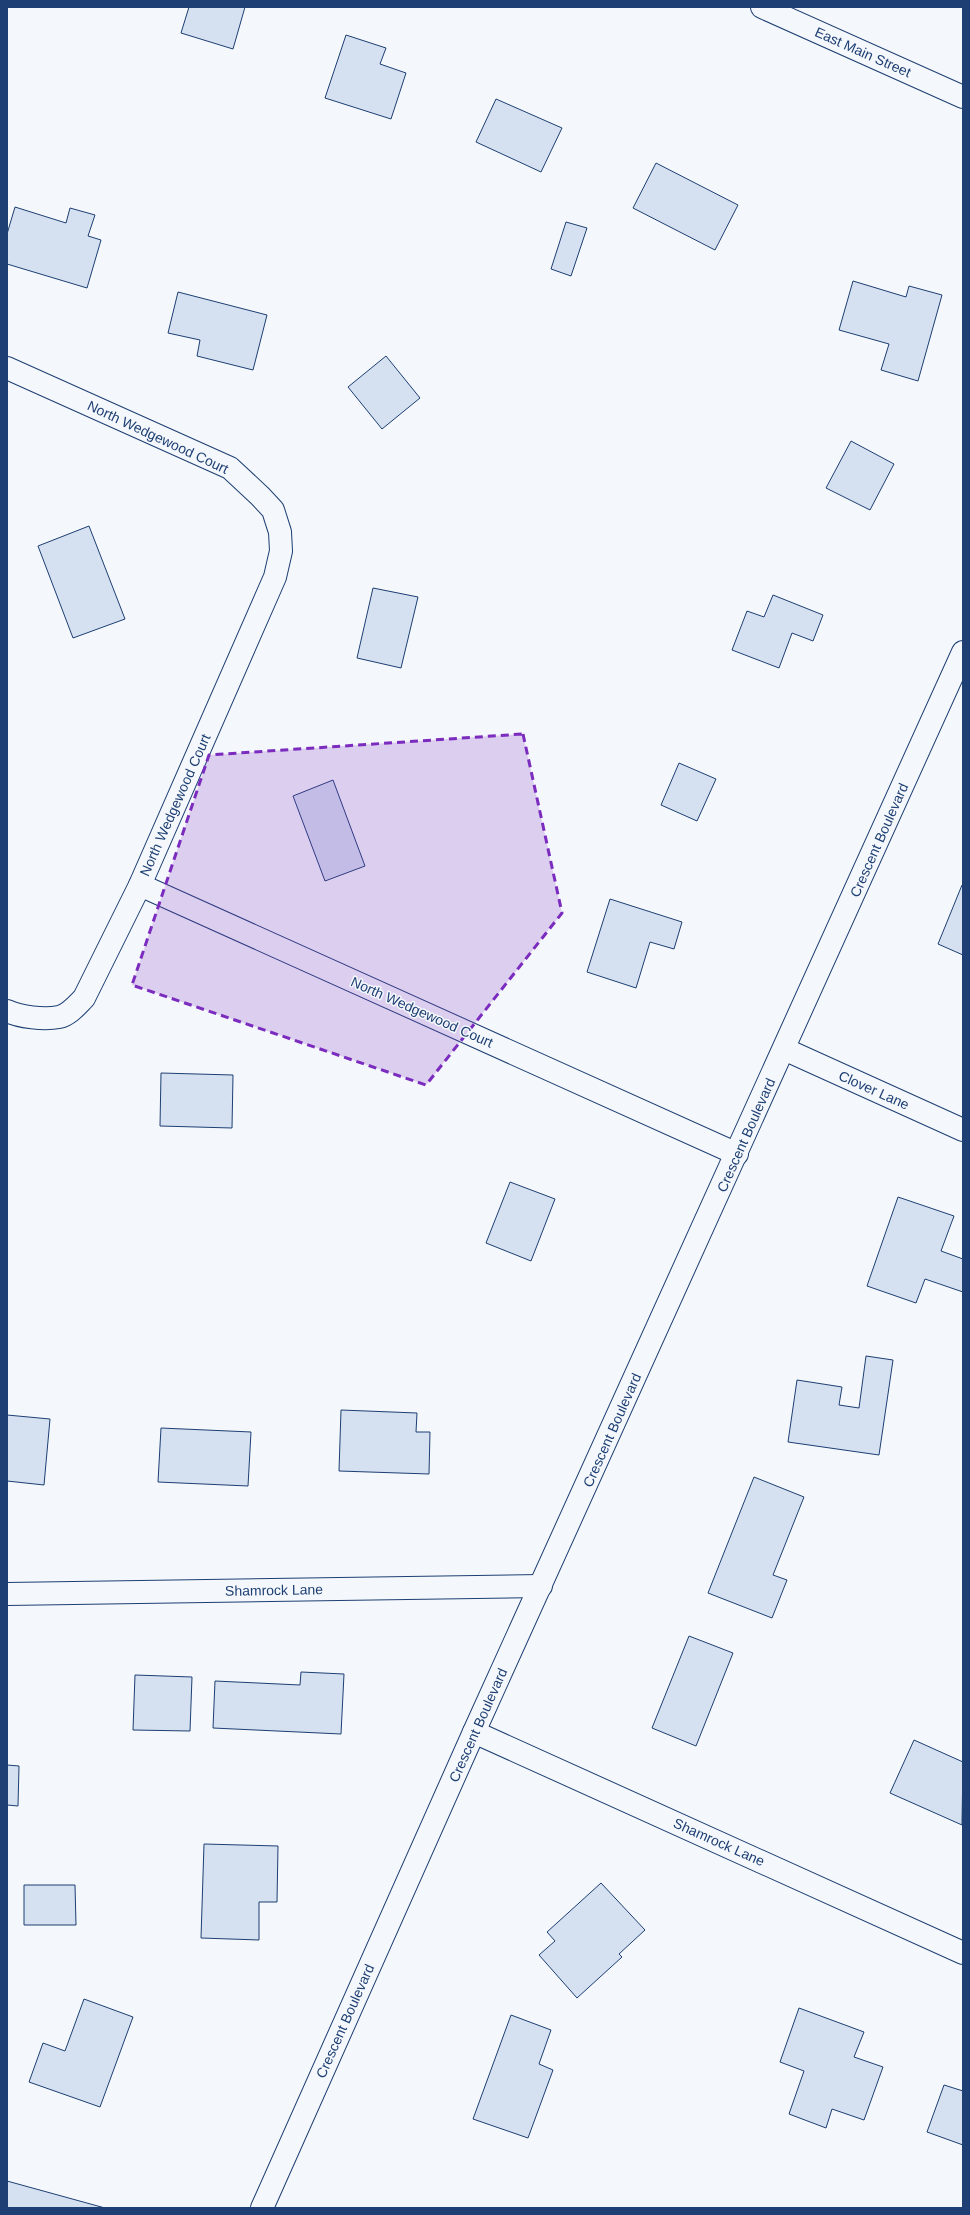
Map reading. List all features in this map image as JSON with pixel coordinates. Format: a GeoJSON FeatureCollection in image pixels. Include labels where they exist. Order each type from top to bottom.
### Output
{"type":"FeatureCollection","features":[{"type":"Feature","properties":{"kind":"street","name":"East Main Street"},"geometry":{"type":"LineString","coordinates":[[762,7],[963,97]]}},
{"type":"Feature","properties":{"kind":"street","name":"North Wedgewood Court"},"geometry":{"type":"LineString","coordinates":[[7,368],[230,468],[260,496],[272,510],[280,532],[281,551],[275,577],[140,885],[737,1154]]}},
{"type":"Feature","properties":{"kind":"street","name":"Crescent Boulevard"},"geometry":{"type":"LineString","coordinates":[[262,2208],[474,1732],[963,652]]}},
{"type":"Feature","properties":{"kind":"street"},"geometry":{"type":"LineString","coordinates":[[7,1011],[20,1016],[59,1017],[71,1011],[84,998],[140,885]]}},
{"type":"Feature","properties":{"kind":"street","name":"Clover Lane"},"geometry":{"type":"LineString","coordinates":[[784,1049],[963,1130]]}},
{"type":"Feature","properties":{"kind":"street","name":"Shamrock Lane"},"geometry":{"type":"LineString","coordinates":[[7,1594],[541,1586]]}},
{"type":"Feature","properties":{"kind":"street","name":"Shamrock Lane"},"geometry":{"type":"LineString","coordinates":[[474,1732],[963,1953]]}},
{"type":"Feature","properties":{"kind":"highlighted area"},"geometry":{"type":"Polygon","coordinates":[[[523,734],[562,913],[426,1085],[132,985],[209,755],[523,734]]]}},
{"type":"Feature","properties":{"kind":"building"},"geometry":{"type":"Polygon","coordinates":[[[189,7],[245,7],[233,49],[181,33],[189,7]]]}},
{"type":"Feature","properties":{"kind":"building"},"geometry":{"type":"Polygon","coordinates":[[[346,35],[386,48],[380,64],[406,73],[391,119],[325,98],[346,35]]]}},
{"type":"Feature","properties":{"kind":"building"},"geometry":{"type":"Polygon","coordinates":[[[496,99],[562,128],[541,172],[476,142],[496,99]]]}},
{"type":"Feature","properties":{"kind":"building"},"geometry":{"type":"Polygon","coordinates":[[[656,163],[738,205],[715,250],[633,208],[656,163]]]}},
{"type":"Feature","properties":{"kind":"building"},"geometry":{"type":"Polygon","coordinates":[[[15,207],[66,223],[70,208],[95,215],[88,236],[101,240],[87,288],[7,264],[7,234],[15,207]]]}},
{"type":"Feature","properties":{"kind":"building"},"geometry":{"type":"Polygon","coordinates":[[[566,222],[587,228],[571,276],[551,269],[566,222]]]}},
{"type":"Feature","properties":{"kind":"building"},"geometry":{"type":"Polygon","coordinates":[[[853,281],[906,297],[909,286],[942,295],[918,381],[881,370],[889,344],[839,330],[853,281]]]}},
{"type":"Feature","properties":{"kind":"building"},"geometry":{"type":"Polygon","coordinates":[[[178,292],[267,315],[253,370],[197,356],[200,340],[168,333],[178,292]]]}},
{"type":"Feature","properties":{"kind":"building"},"geometry":{"type":"Polygon","coordinates":[[[386,356],[420,398],[382,429],[348,387],[386,356]]]}},
{"type":"Feature","properties":{"kind":"building"},"geometry":{"type":"Polygon","coordinates":[[[851,441],[894,464],[870,510],[826,488],[851,441]]]}},
{"type":"Feature","properties":{"kind":"building"},"geometry":{"type":"Polygon","coordinates":[[[89,526],[125,619],[73,638],[38,546],[89,526]]]}},
{"type":"Feature","properties":{"kind":"building"},"geometry":{"type":"Polygon","coordinates":[[[373,588],[418,597],[401,668],[357,658],[373,588]]]}},
{"type":"Feature","properties":{"kind":"building"},"geometry":{"type":"Polygon","coordinates":[[[773,595],[823,615],[813,641],[792,633],[779,668],[732,650],[747,611],[764,617],[773,595]]]}},
{"type":"Feature","properties":{"kind":"building"},"geometry":{"type":"Polygon","coordinates":[[[679,763],[716,779],[697,821],[661,805],[679,763]]]}},
{"type":"Feature","properties":{"kind":"building"},"geometry":{"type":"Polygon","coordinates":[[[333,780],[365,866],[325,881],[293,796],[333,780]]]}},
{"type":"Feature","properties":{"kind":"building"},"geometry":{"type":"Polygon","coordinates":[[[962,885],[963,886],[963,955],[938,944],[962,885]]]}},
{"type":"Feature","properties":{"kind":"building"},"geometry":{"type":"Polygon","coordinates":[[[610,899],[682,922],[674,949],[650,942],[636,988],[587,972],[610,899]]]}},
{"type":"Feature","properties":{"kind":"building"},"geometry":{"type":"Polygon","coordinates":[[[161,1073],[233,1075],[232,1128],[160,1126],[161,1073]]]}},
{"type":"Feature","properties":{"kind":"building"},"geometry":{"type":"Polygon","coordinates":[[[510,1182],[555,1199],[531,1261],[486,1243],[510,1182]]]}},
{"type":"Feature","properties":{"kind":"building"},"geometry":{"type":"Polygon","coordinates":[[[898,1197],[954,1216],[941,1251],[963,1259],[963,1292],[925,1279],[916,1303],[867,1286],[898,1197]]]}},
{"type":"Feature","properties":{"kind":"building"},"geometry":{"type":"Polygon","coordinates":[[[866,1356],[893,1360],[879,1455],[788,1442],[797,1380],[842,1387],[839,1405],[859,1408],[866,1356]]]}},
{"type":"Feature","properties":{"kind":"building"},"geometry":{"type":"Polygon","coordinates":[[[341,1410],[417,1413],[416,1432],[430,1432],[429,1474],[339,1471],[341,1410]]]}},
{"type":"Feature","properties":{"kind":"building"},"geometry":{"type":"Polygon","coordinates":[[[7,1415],[50,1419],[44,1485],[7,1481],[7,1415]]]}},
{"type":"Feature","properties":{"kind":"building"},"geometry":{"type":"Polygon","coordinates":[[[161,1428],[251,1432],[248,1486],[158,1482],[161,1428]]]}},
{"type":"Feature","properties":{"kind":"building"},"geometry":{"type":"Polygon","coordinates":[[[754,1477],[804,1497],[773,1575],[787,1580],[772,1618],[708,1593],[754,1477]]]}},
{"type":"Feature","properties":{"kind":"building"},"geometry":{"type":"Polygon","coordinates":[[[689,1636],[733,1653],[696,1746],[652,1728],[689,1636]]]}},
{"type":"Feature","properties":{"kind":"building"},"geometry":{"type":"Polygon","coordinates":[[[301,1672],[344,1674],[341,1734],[213,1728],[215,1681],[300,1685],[301,1672]]]}},
{"type":"Feature","properties":{"kind":"building"},"geometry":{"type":"Polygon","coordinates":[[[135,1675],[192,1677],[190,1731],[133,1730],[135,1675]]]}},
{"type":"Feature","properties":{"kind":"building"},"geometry":{"type":"Polygon","coordinates":[[[914,1740],[963,1762],[962,1825],[890,1793],[914,1740]]]}},
{"type":"Feature","properties":{"kind":"building"},"geometry":{"type":"Polygon","coordinates":[[[7,1765],[19,1766],[18,1806],[7,1805],[7,1765]]]}},
{"type":"Feature","properties":{"kind":"building"},"geometry":{"type":"Polygon","coordinates":[[[204,1844],[278,1846],[277,1902],[259,1902],[259,1940],[201,1938],[204,1844]]]}},
{"type":"Feature","properties":{"kind":"building"},"geometry":{"type":"Polygon","coordinates":[[[601,1883],[645,1930],[619,1954],[622,1957],[577,1998],[539,1955],[555,1941],[547,1932],[601,1883]]]}},
{"type":"Feature","properties":{"kind":"building"},"geometry":{"type":"Polygon","coordinates":[[[24,1885],[75,1885],[76,1925],[24,1925],[24,1885]]]}},
{"type":"Feature","properties":{"kind":"building"},"geometry":{"type":"Polygon","coordinates":[[[84,1999],[133,2017],[100,2107],[29,2082],[43,2043],[65,2051],[84,1999]]]}},
{"type":"Feature","properties":{"kind":"building"},"geometry":{"type":"Polygon","coordinates":[[[799,2008],[864,2032],[854,2057],[883,2067],[864,2120],[832,2109],[826,2128],[789,2114],[804,2071],[780,2062],[799,2008]]]}},
{"type":"Feature","properties":{"kind":"building"},"geometry":{"type":"Polygon","coordinates":[[[511,2015],[551,2030],[539,2064],[553,2070],[528,2138],[473,2119],[511,2015]]]}},
{"type":"Feature","properties":{"kind":"building"},"geometry":{"type":"Polygon","coordinates":[[[944,2085],[963,2091],[963,2145],[927,2132],[944,2085]]]}},
{"type":"Feature","properties":{"kind":"building"},"geometry":{"type":"Polygon","coordinates":[[[7,2181],[105,2208],[7,2208],[7,2181]]]}}]}
